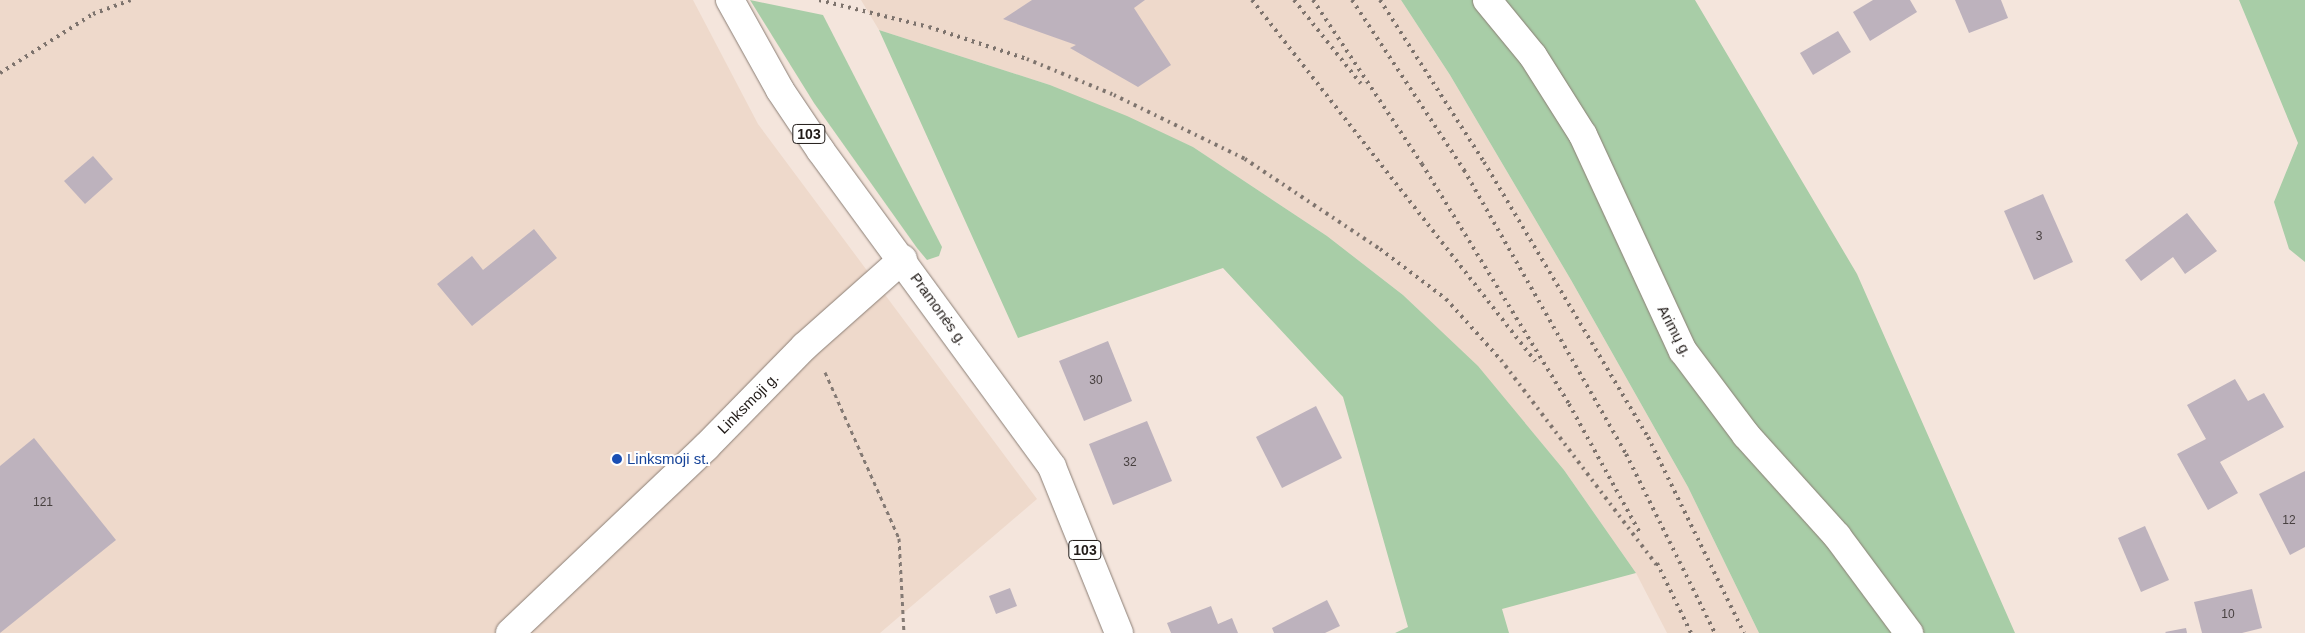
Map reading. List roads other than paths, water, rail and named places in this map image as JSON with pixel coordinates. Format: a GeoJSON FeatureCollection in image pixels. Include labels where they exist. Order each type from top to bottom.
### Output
{"type":"FeatureCollection","features":[{"type":"Feature","properties":{"kind":"main road","name":"Pramonės g."},"geometry":{"type":"LineString","coordinates":[[730,0],[780,90],[1052,467],[1119,633]]}},
{"type":"Feature","properties":{"kind":"main road","name":"Arimų g."},"geometry":{"type":"LineString","coordinates":[[1487,0],[1533,56],[1583,135],[1683,351],[1746,435],[1837,536],[1909,633]]}},
{"type":"Feature","properties":{"kind":"main road","name":"Linksmoji g."},"geometry":{"type":"LineString","coordinates":[[510,633],[706,447],[804,346],[902,260]]}},
{"type":"Feature","properties":{"kind":"railway"},"geometry":{"type":"LineString","coordinates":[[0,73],[93,14],[131,0]]}},
{"type":"Feature","properties":{"kind":"railway"},"geometry":{"type":"LineString","coordinates":[[819,0],[929,27],[1027,59],[1114,95],[1245,159],[1380,249],[1446,299],[1501,360],[1659,568]]}},
{"type":"Feature","properties":{"kind":"railway"},"geometry":{"type":"LineString","coordinates":[[1252,0],[1535,361]]}},
{"type":"Feature","properties":{"kind":"railway"},"geometry":{"type":"LineString","coordinates":[[1294,0],[1361,84]]}},
{"type":"Feature","properties":{"kind":"railway"},"geometry":{"type":"LineString","coordinates":[[1313,0],[1422,164],[1569,404],[1641,535]]}},
{"type":"Feature","properties":{"kind":"railway"},"geometry":{"type":"LineString","coordinates":[[1352,0],[1464,170],[1626,454],[1715,633]]}},
{"type":"Feature","properties":{"kind":"railway"},"geometry":{"type":"LineString","coordinates":[[1380,0],[1484,162],[1648,437],[1744,633]]}},
{"type":"Feature","properties":{"kind":"railway"},"geometry":{"type":"LineString","coordinates":[[1657,563],[1691,633]]}},
{"type":"Feature","properties":{"kind":"place","name":"Linksmoji st."},"geometry":{"type":"Point","coordinates":[617,459]}}]}
